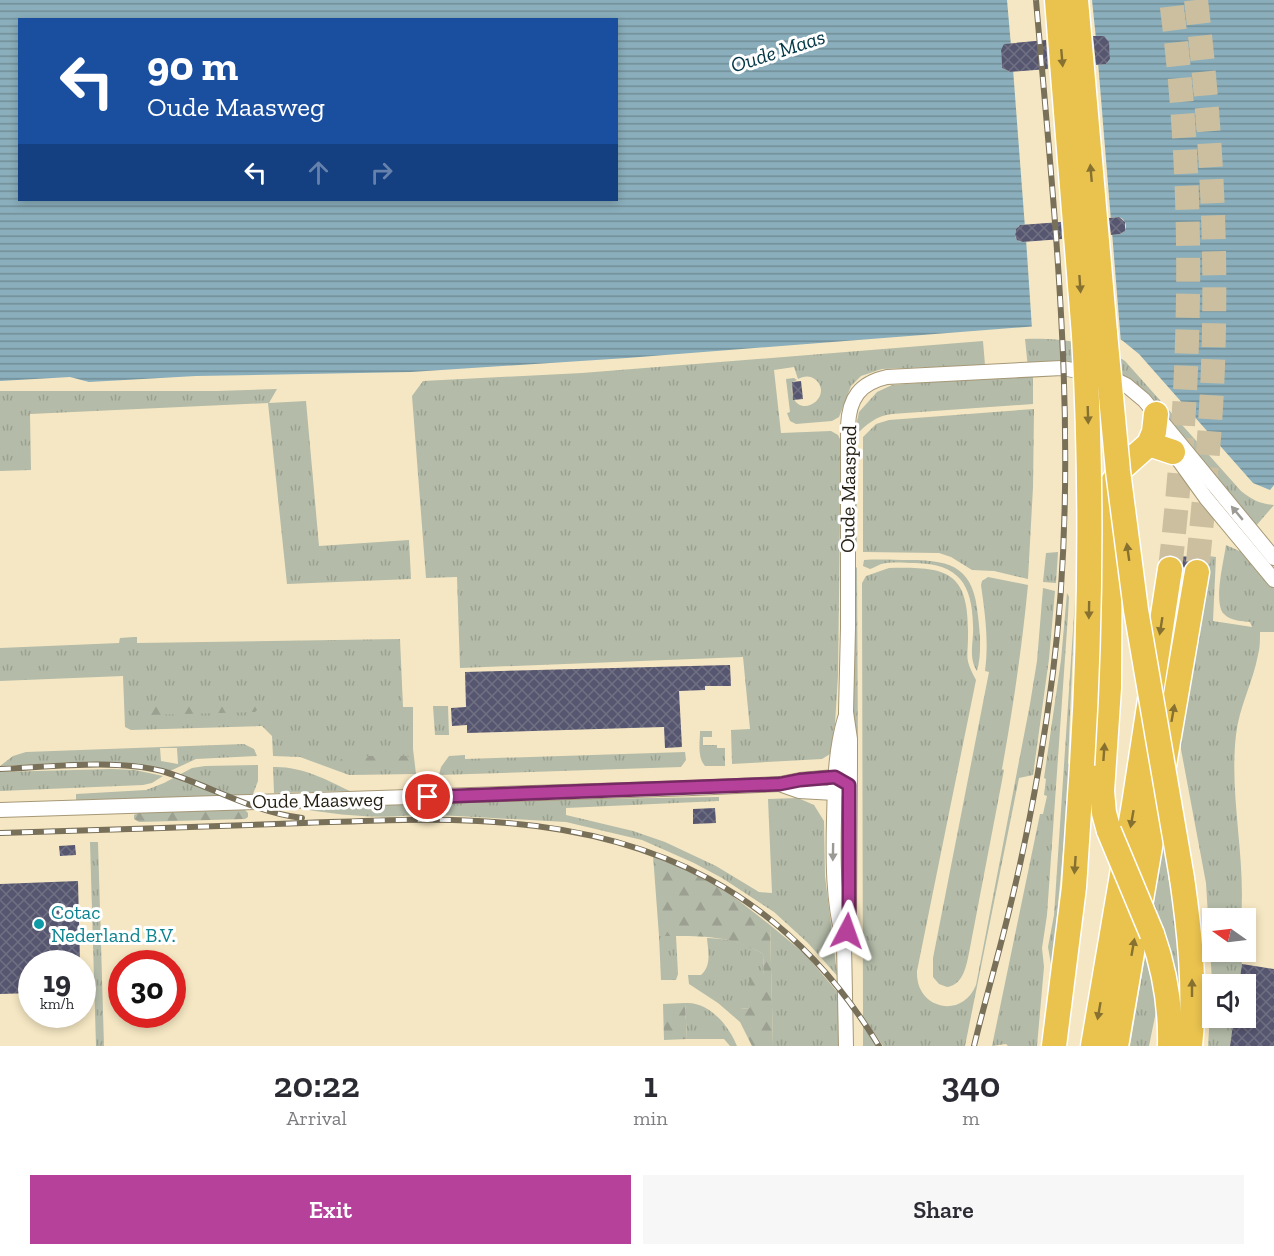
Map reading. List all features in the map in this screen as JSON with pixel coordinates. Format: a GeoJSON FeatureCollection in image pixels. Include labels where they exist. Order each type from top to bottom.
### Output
{"type":"FeatureCollection","features":[{"type":"Feature","properties":{"kind":"highway"},"geometry":{"type":"LineString","coordinates":[[1054,1046],[1074,887],[1089,657],[1090,561],[1088,410],[1077,233],[1057,0]]}},
{"type":"Feature","properties":{"kind":"highway"},"geometry":{"type":"LineString","coordinates":[[1076,0],[1120,492],[1149,690],[1182,878],[1189,933],[1193,984],[1190,1046]]}},
{"type":"Feature","properties":{"kind":"highway"},"geometry":{"type":"LineString","coordinates":[[1170,1046],[1170,1007],[1166,981],[1152,934],[1109,831],[1104,813],[1102,791],[1108,688],[1110,493],[1113,482],[1122,468],[1153,428],[1173,452]]}},
{"type":"Feature","properties":{"kind":"highway"},"geometry":{"type":"LineString","coordinates":[[1093,1046],[1134,804],[1170,569]]}},
{"type":"Feature","properties":{"kind":"highway"},"geometry":{"type":"LineString","coordinates":[[1116,1046],[1197,572]]}},
{"type":"Feature","properties":{"kind":"street","name":"Oude Maaspad"},"geometry":{"type":"LineString","coordinates":[[849,785],[850,739],[846,712],[848,426],[854,397],[872,380],[887,377],[1032,368],[1062,368],[1085,373],[1121,392],[1146,415],[1153,428],[1274,558]]}},
{"type":"Feature","properties":{"kind":"street"},"geometry":{"type":"LineString","coordinates":[[1173,452],[1206,498],[1272,573]]}},
{"type":"Feature","properties":{"kind":"street","name":"Oude Maaspad"},"geometry":{"type":"LineString","coordinates":[[835,777],[839,736],[846,712]]}},
{"type":"Feature","properties":{"kind":"street"},"geometry":{"type":"LineString","coordinates":[[844,944],[837,917],[833,866],[835,777],[849,785]]}},
{"type":"Feature","properties":{"kind":"street","name":"Oude Maasweg"},"geometry":{"type":"LineString","coordinates":[[0,810],[780,784],[835,777]]}},
{"type":"Feature","properties":{"kind":"street","name":"Oude Maasweg"},"geometry":{"type":"LineString","coordinates":[[780,784],[799,791],[834,793]]}},
{"type":"Feature","properties":{"kind":"street"},"geometry":{"type":"LineString","coordinates":[[834,793],[849,785]]}},
{"type":"Feature","properties":{"kind":"street"},"geometry":{"type":"LineString","coordinates":[[846,1046],[844,944],[849,918],[849,785]]}},
{"type":"Feature","properties":{"kind":"green space"},"geometry":{"type":"Polygon","coordinates":[[[1025,339],[1077,342],[1102,349],[1125,361],[1241,491],[1257,501],[1274,505],[1255,527],[1128,380],[1028,368],[1025,339]]]}},
{"type":"Feature","properties":{"kind":"green space"},"geometry":{"type":"Polygon","coordinates":[[[983,341],[985,365],[882,369],[861,376],[851,386],[839,417],[832,421],[796,424],[790,421],[787,413],[790,412],[786,379],[797,380],[792,382],[792,395],[797,403],[803,406],[809,406],[819,398],[820,386],[812,377],[798,379],[794,367],[774,370],[781,433],[831,431],[838,435],[841,441],[838,675],[835,724],[830,754],[822,759],[732,764],[731,730],[750,729],[743,657],[460,668],[457,577],[426,578],[412,396],[423,381],[582,373],[983,341]]]}},
{"type":"Feature","properties":{"kind":"green space"},"geometry":{"type":"Polygon","coordinates":[[[1033,374],[1033,404],[892,414],[876,419],[860,431],[856,435],[857,544],[854,543],[854,435],[859,412],[877,392],[892,385],[1033,374]]]}},
{"type":"Feature","properties":{"kind":"green space"},"geometry":{"type":"Polygon","coordinates":[[[277,389],[269,403],[306,401],[319,546],[409,540],[411,579],[287,584],[268,403],[30,414],[31,470],[0,471],[0,391],[277,389]]]}},
{"type":"Feature","properties":{"kind":"green space"},"geometry":{"type":"Polygon","coordinates":[[[1034,409],[1028,579],[994,571],[972,570],[951,557],[939,553],[863,552],[863,437],[876,424],[889,420],[1034,409]]]}},
{"type":"Feature","properties":{"kind":"green space"},"geometry":{"type":"Polygon","coordinates":[[[1226,545],[1244,553],[1274,586],[1274,632],[1260,632],[1256,665],[1240,714],[1236,735],[1234,758],[1241,908],[1208,908],[1206,883],[1180,744],[1209,556],[1216,557],[1213,621],[1252,627],[1250,622],[1229,618],[1221,609],[1219,592],[1226,545]]]}},
{"type":"Feature","properties":{"kind":"green space"},"geometry":{"type":"Polygon","coordinates":[[[1058,552],[1056,583],[1043,582],[1046,553],[1058,552]]]}},
{"type":"Feature","properties":{"kind":"green space"},"geometry":{"type":"Polygon","coordinates":[[[864,560],[925,560],[950,565],[959,570],[972,587],[976,600],[980,644],[977,671],[972,655],[973,631],[970,598],[960,579],[942,567],[930,564],[890,563],[870,569],[863,566],[864,560]]]}},
{"type":"Feature","properties":{"kind":"green space"},"geometry":{"type":"Polygon","coordinates":[[[857,567],[858,755],[857,761],[853,761],[854,570],[857,567]]]}},
{"type":"Feature","properties":{"kind":"green space"},"geometry":{"type":"Polygon","coordinates":[[[889,568],[926,569],[939,572],[950,577],[958,585],[964,597],[967,613],[968,662],[976,680],[917,971],[918,984],[923,994],[931,1001],[941,1005],[951,1006],[961,1003],[976,985],[1030,704],[1037,661],[1043,588],[1055,591],[1049,659],[1033,775],[1019,778],[965,1046],[883,1046],[863,1016],[862,583],[866,576],[889,568]]]}},
{"type":"Feature","properties":{"kind":"green space"},"geometry":{"type":"Polygon","coordinates":[[[988,577],[1028,585],[1017,677],[1002,769],[1004,770],[969,953],[960,979],[957,983],[947,987],[939,984],[933,977],[933,958],[989,672],[985,671],[987,638],[981,585],[982,581],[988,577]]]}},
{"type":"Feature","properties":{"kind":"green space"},"geometry":{"type":"Polygon","coordinates":[[[1067,593],[1069,597],[1068,615],[1047,915],[1042,948],[1044,967],[1037,1046],[1008,1046],[1006,1044],[992,1046],[1040,814],[1043,814],[1047,796],[1044,795],[1046,779],[1044,778],[1061,660],[1067,593]]]}},
{"type":"Feature","properties":{"kind":"green space"},"geometry":{"type":"Polygon","coordinates":[[[1075,600],[1068,763],[1071,764],[1052,970],[1048,947],[1054,915],[1075,600]]]}},
{"type":"Feature","properties":{"kind":"green space"},"geometry":{"type":"Polygon","coordinates":[[[137,637],[137,643],[400,639],[403,707],[413,707],[413,749],[416,774],[349,775],[300,757],[273,756],[272,736],[262,726],[131,730],[125,727],[123,676],[0,681],[0,648],[119,643],[120,638],[137,637]]]}},
{"type":"Feature","properties":{"kind":"green space"},"geometry":{"type":"Polygon","coordinates":[[[254,702],[259,706],[255,712],[149,715],[145,711],[145,708],[151,705],[254,702]]]}},
{"type":"Feature","properties":{"kind":"green space"},"geometry":{"type":"Polygon","coordinates":[[[433,706],[448,706],[449,735],[435,735],[433,706]]]}},
{"type":"Feature","properties":{"kind":"green space"},"geometry":{"type":"Polygon","coordinates":[[[700,731],[712,731],[712,737],[703,737],[703,745],[717,745],[717,748],[725,748],[725,766],[705,766],[702,762],[699,745],[700,731]]]}},
{"type":"Feature","properties":{"kind":"green space"},"geometry":{"type":"Polygon","coordinates":[[[244,744],[254,749],[257,756],[196,759],[170,771],[149,766],[107,762],[0,766],[13,756],[26,752],[244,744]],[[160,748],[161,761],[178,764],[177,748],[160,748]]]}},
{"type":"Feature","properties":{"kind":"green space"},"geometry":{"type":"Polygon","coordinates":[[[685,752],[686,760],[681,767],[439,775],[441,767],[449,756],[465,755],[465,759],[685,752]]]}},
{"type":"Feature","properties":{"kind":"green space"},"geometry":{"type":"Polygon","coordinates":[[[346,756],[407,756],[411,759],[411,763],[408,766],[347,766],[340,760],[346,756]]]}},
{"type":"Feature","properties":{"kind":"green space"},"geometry":{"type":"Polygon","coordinates":[[[258,765],[258,781],[253,794],[236,797],[76,802],[76,794],[146,790],[192,768],[258,765]]]}},
{"type":"Feature","properties":{"kind":"green space"},"geometry":{"type":"Polygon","coordinates":[[[273,767],[303,771],[350,791],[274,793],[273,767]]]}},
{"type":"Feature","properties":{"kind":"green space"},"geometry":{"type":"Polygon","coordinates":[[[135,770],[163,776],[152,783],[143,785],[0,791],[0,772],[135,770]]]}},
{"type":"Feature","properties":{"kind":"green space"},"geometry":{"type":"Polygon","coordinates":[[[719,797],[719,801],[566,808],[566,815],[633,831],[665,842],[716,866],[759,892],[772,893],[768,799],[798,798],[814,805],[824,821],[825,876],[839,978],[808,943],[774,912],[722,878],[642,840],[566,822],[421,814],[367,816],[330,813],[276,804],[719,797]]]}},
{"type":"Feature","properties":{"kind":"green space"},"geometry":{"type":"Polygon","coordinates":[[[244,809],[248,813],[245,819],[139,822],[134,819],[134,815],[140,812],[244,809]]]}},
{"type":"Feature","properties":{"kind":"green space"},"geometry":{"type":"Polygon","coordinates":[[[1164,840],[1180,918],[1182,1046],[1153,906],[1164,840]]]}},
{"type":"Feature","properties":{"kind":"green space"},"geometry":{"type":"Polygon","coordinates":[[[90,842],[98,842],[104,1046],[96,1046],[96,950],[93,950],[90,842]]]}},
{"type":"Feature","properties":{"kind":"green space"},"geometry":{"type":"Polygon","coordinates":[[[653,855],[729,893],[770,925],[773,1046],[752,1046],[740,1022],[740,1009],[750,1008],[749,977],[764,975],[763,954],[750,947],[725,940],[700,936],[659,936],[653,855]]]}},
{"type":"Feature","properties":{"kind":"green space"},"geometry":{"type":"Polygon","coordinates":[[[770,925],[805,954],[839,994],[838,1046],[773,1046],[770,925]]]}},
{"type":"Feature","properties":{"kind":"green space"},"geometry":{"type":"Polygon","coordinates":[[[659,936],[676,936],[678,974],[676,980],[661,980],[659,936]]]}},
{"type":"Feature","properties":{"kind":"green space"},"geometry":{"type":"Polygon","coordinates":[[[707,938],[736,942],[763,954],[764,976],[750,1008],[740,1009],[740,1022],[718,1003],[689,984],[688,975],[701,975],[707,967],[707,938]]]}},
{"type":"Feature","properties":{"kind":"green space"},"geometry":{"type":"Polygon","coordinates":[[[1147,945],[1159,997],[1149,1046],[1130,1046],[1147,945]]]}},
{"type":"Feature","properties":{"kind":"green space"},"geometry":{"type":"Polygon","coordinates":[[[1211,962],[1242,962],[1240,974],[1212,974],[1211,962]]]}},
{"type":"Feature","properties":{"kind":"green space"},"geometry":{"type":"Polygon","coordinates":[[[685,1003],[694,1003],[710,1010],[729,1031],[737,1046],[730,1046],[724,1039],[687,1039],[685,1003]]]}},
{"type":"Feature","properties":{"kind":"green space"},"geometry":{"type":"Polygon","coordinates":[[[685,1003],[687,1039],[664,1040],[663,1004],[685,1003]]]}},
{"type":"Feature","properties":{"kind":"green space"},"geometry":{"type":"Polygon","coordinates":[[[863,1024],[877,1046],[863,1046],[863,1024]]]}},
{"type":"Feature","properties":{"kind":"green space"},"geometry":{"type":"Polygon","coordinates":[[[1209,1028],[1232,1028],[1230,1046],[1208,1046],[1209,1028]]]}},
{"type":"Feature","properties":{"kind":"water","name":"Oude Maas"},"geometry":{"type":"Polygon","coordinates":[[[0,0],[1274,0],[1274,485],[1270,490],[1253,483],[1139,354],[1107,332],[1038,326],[627,358],[411,372],[196,376],[89,382],[70,377],[0,381],[0,0]],[[1104,37],[1006,44],[1001,50],[1002,68],[1010,72],[1106,64],[1110,59],[1109,44],[1104,37]],[[1119,217],[1020,225],[1015,235],[1022,242],[1120,234],[1125,230],[1126,225],[1119,217]]]}},
{"type":"Feature","properties":{"kind":"pier"},"geometry":{"type":"Polygon","coordinates":[[[1007,0],[1092,0],[1096,39],[1011,46],[1007,0]]]}},
{"type":"Feature","properties":{"kind":"pier"},"geometry":{"type":"Polygon","coordinates":[[[1098,62],[1111,221],[1025,228],[1013,69],[1098,62]]]}},
{"type":"Feature","properties":{"kind":"pier"},"geometry":{"type":"Polygon","coordinates":[[[1112,232],[1121,343],[1105,335],[1087,331],[1032,329],[1026,239],[1112,232]]]}},
{"type":"Feature","properties":{"kind":"building"},"geometry":{"type":"Polygon","coordinates":[[[1093,36],[1104,36],[1109,42],[1110,59],[1106,64],[1096,65],[1093,36]]]}},
{"type":"Feature","properties":{"kind":"building"},"geometry":{"type":"Polygon","coordinates":[[[1046,40],[1048,69],[1010,72],[1002,68],[1001,50],[1004,44],[1046,40]]]}},
{"type":"Feature","properties":{"kind":"building"},"geometry":{"type":"Polygon","coordinates":[[[1119,217],[1125,222],[1125,231],[1111,235],[1109,218],[1119,217]]]}},
{"type":"Feature","properties":{"kind":"building"},"geometry":{"type":"Polygon","coordinates":[[[1061,222],[1062,239],[1022,242],[1017,240],[1015,235],[1020,225],[1061,222]]]}},
{"type":"Feature","properties":{"kind":"building"},"geometry":{"type":"Polygon","coordinates":[[[801,381],[803,399],[793,400],[792,382],[801,381]]]}},
{"type":"Feature","properties":{"kind":"building"},"geometry":{"type":"Polygon","coordinates":[[[1161,553],[1199,558],[1192,559],[1184,568],[1178,558],[1172,555],[1160,559],[1161,553]]]}},
{"type":"Feature","properties":{"kind":"building"},"geometry":{"type":"Polygon","coordinates":[[[730,665],[731,686],[705,686],[705,690],[679,691],[682,747],[665,748],[664,727],[467,733],[467,725],[452,726],[451,708],[466,707],[465,672],[730,665]]]}},
{"type":"Feature","properties":{"kind":"building"},"geometry":{"type":"Polygon","coordinates":[[[715,808],[716,823],[693,824],[693,809],[715,808]]]}},
{"type":"Feature","properties":{"kind":"building"},"geometry":{"type":"Polygon","coordinates":[[[75,845],[76,855],[60,856],[59,846],[75,845]]]}},
{"type":"Feature","properties":{"kind":"building","name":"Cotac Nederland B.V."},"geometry":{"type":"Polygon","coordinates":[[[78,881],[80,950],[18,950],[18,993],[0,994],[0,884],[78,881]]]}},
{"type":"Feature","properties":{"kind":"building"},"geometry":{"type":"Polygon","coordinates":[[[1242,964],[1274,969],[1274,1046],[1230,1046],[1232,1028],[1256,1028],[1256,974],[1240,974],[1242,964]]]}},
{"type":"Feature","properties":{"kind":"tunnel"},"geometry":{"type":"LineString","coordinates":[[1170,569],[1183,427],[1188,284],[1184,142],[1171,0]]}},
{"type":"Feature","properties":{"kind":"tunnel"},"geometry":{"type":"LineString","coordinates":[[1196,0],[1205,82],[1214,245],[1210,419],[1197,572]]}},
{"type":"Feature","properties":{"kind":"railway"},"geometry":{"type":"LineString","coordinates":[[974,1046],[1006,925],[1029,820],[1049,702],[1061,588],[1065,504],[1062,336],[1051,168],[1036,0]]}},
{"type":"Feature","properties":{"kind":"railway"},"geometry":{"type":"LineString","coordinates":[[0,769],[82,765],[144,767],[162,771],[266,810],[302,818]]}},
{"type":"Feature","properties":{"kind":"railway"},"geometry":{"type":"LineString","coordinates":[[0,833],[434,820],[478,821],[542,827],[602,838],[658,855],[710,879],[758,910],[802,947],[842,993],[879,1046]]}},
{"type":"Feature","properties":{"kind":"place","name":"Cotac Nederland B.V."},"geometry":{"type":"Point","coordinates":[39,924]}},
{"type":"Feature","properties":{"kind":"route"},"geometry":{"type":"LineString","coordinates":[[428,797],[780,784],[835,777],[849,785],[849,918],[847,931]]}}]}
